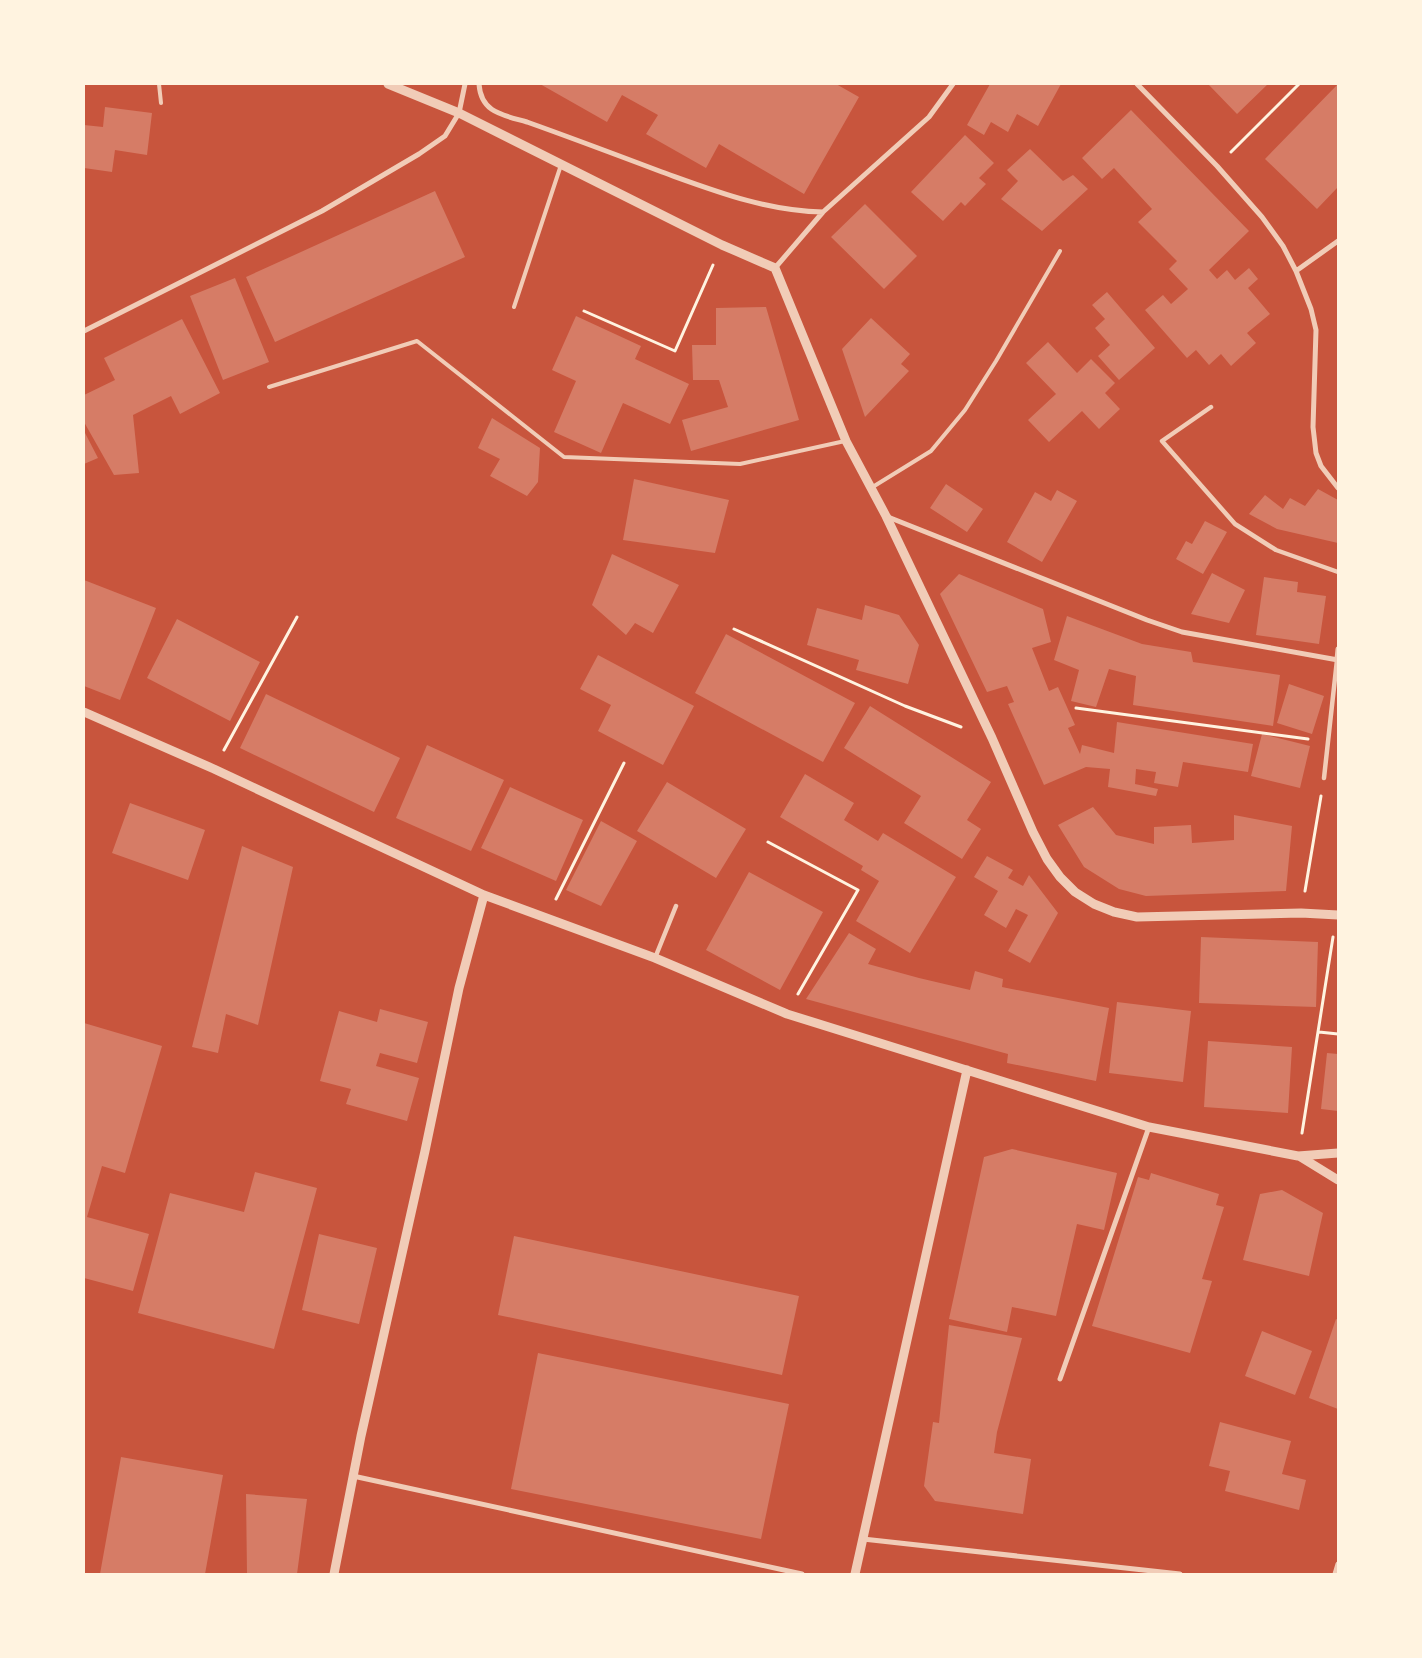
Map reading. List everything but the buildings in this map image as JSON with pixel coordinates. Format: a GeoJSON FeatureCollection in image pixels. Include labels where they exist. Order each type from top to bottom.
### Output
{"type":"FeatureCollection","features":[{"type":"Feature","properties":{"kind":"street"},"geometry":{"type":"LineString","coordinates":[[388,84],[458,113],[722,245],[774,268],[846,441],[886,516],[992,738],[1033,832],[1047,859],[1075,892],[1094,904],[1114,912],[1137,917],[1301,913],[1337,915]]}},
{"type":"Feature","properties":{"kind":"street"},"geometry":{"type":"LineString","coordinates":[[84,331],[322,211],[419,154],[445,136],[458,113],[465,84]]}},
{"type":"Feature","properties":{"kind":"street"},"geometry":{"type":"LineString","coordinates":[[479,84],[479,92],[484,103],[498,114],[527,122],[723,194],[765,206],[798,212],[823,212]]}},
{"type":"Feature","properties":{"kind":"street"},"geometry":{"type":"LineString","coordinates":[[774,268],[823,212],[929,117],[953,84]]}},
{"type":"Feature","properties":{"kind":"street"},"geometry":{"type":"LineString","coordinates":[[1137,84],[1217,166],[1267,224],[1283,246],[1296,271],[1311,308],[1316,330],[1313,427],[1316,453],[1321,466],[1338,488]]}},
{"type":"Feature","properties":{"kind":"street"},"geometry":{"type":"LineString","coordinates":[[1296,271],[1338,241]]}},
{"type":"Feature","properties":{"kind":"street"},"geometry":{"type":"LineString","coordinates":[[1211,407],[1162,442],[1235,524],[1276,550],[1338,572]]}},
{"type":"Feature","properties":{"kind":"street"},"geometry":{"type":"LineString","coordinates":[[886,516],[1147,620],[1182,632],[1338,660]]}},
{"type":"Feature","properties":{"kind":"street"},"geometry":{"type":"LineString","coordinates":[[1324,778],[1338,649]]}},
{"type":"Feature","properties":{"kind":"street"},"geometry":{"type":"LineString","coordinates":[[84,712],[214,769],[484,895],[655,958],[787,1014],[1149,1126],[1298,1156],[1338,1153]]}},
{"type":"Feature","properties":{"kind":"street"},"geometry":{"type":"LineString","coordinates":[[334,1574],[353,1476],[459,988],[484,895]]}},
{"type":"Feature","properties":{"kind":"street"},"geometry":{"type":"LineString","coordinates":[[655,958],[676,906]]}},
{"type":"Feature","properties":{"kind":"street"},"geometry":{"type":"LineString","coordinates":[[855,1574],[967,1070]]}},
{"type":"Feature","properties":{"kind":"street"},"geometry":{"type":"LineString","coordinates":[[1060,1379],[1149,1126]]}},
{"type":"Feature","properties":{"kind":"street"},"geometry":{"type":"LineString","coordinates":[[1298,1156],[1338,1180]]}},
{"type":"Feature","properties":{"kind":"street"},"geometry":{"type":"LineString","coordinates":[[353,1476],[802,1574]]}},
{"type":"Feature","properties":{"kind":"street"},"geometry":{"type":"LineString","coordinates":[[863,1539],[1180,1574]]}},
{"type":"Feature","properties":{"kind":"street"},"geometry":{"type":"LineString","coordinates":[[1335,1574],[1338,1564]]}},
{"type":"Feature","properties":{"kind":"lane"},"geometry":{"type":"LineString","coordinates":[[159,84],[161,103]]}},
{"type":"Feature","properties":{"kind":"lane"},"geometry":{"type":"LineString","coordinates":[[514,307],[561,165]]}},
{"type":"Feature","properties":{"kind":"lane"},"geometry":{"type":"LineString","coordinates":[[871,488],[931,451],[965,410],[1060,251]]}},
{"type":"Feature","properties":{"kind":"lane"},"geometry":{"type":"LineString","coordinates":[[269,387],[417,341],[564,457],[740,464],[846,441]]}},
{"type":"Feature","properties":{"kind":"path"},"geometry":{"type":"LineString","coordinates":[[1217,166],[1299,84]]}},
{"type":"Feature","properties":{"kind":"path"},"geometry":{"type":"LineString","coordinates":[[584,311],[675,352],[722,245]]}},
{"type":"Feature","properties":{"kind":"path"},"geometry":{"type":"LineString","coordinates":[[214,769],[297,617]]}},
{"type":"Feature","properties":{"kind":"path"},"geometry":{"type":"LineString","coordinates":[[734,629],[905,706],[992,738]]}},
{"type":"Feature","properties":{"kind":"path"},"geometry":{"type":"LineString","coordinates":[[1076,708],[1328,742]]}},
{"type":"Feature","properties":{"kind":"path"},"geometry":{"type":"LineString","coordinates":[[546,918],[624,763]]}},
{"type":"Feature","properties":{"kind":"path"},"geometry":{"type":"LineString","coordinates":[[1301,913],[1324,778]]}},
{"type":"Feature","properties":{"kind":"path"},"geometry":{"type":"LineString","coordinates":[[768,842],[858,890],[787,1014]]}},
{"type":"Feature","properties":{"kind":"path"},"geometry":{"type":"LineString","coordinates":[[1298,1156],[1337,915]]}},
{"type":"Feature","properties":{"kind":"path"},"geometry":{"type":"LineString","coordinates":[[1318,1032],[1338,1034]]}}]}
